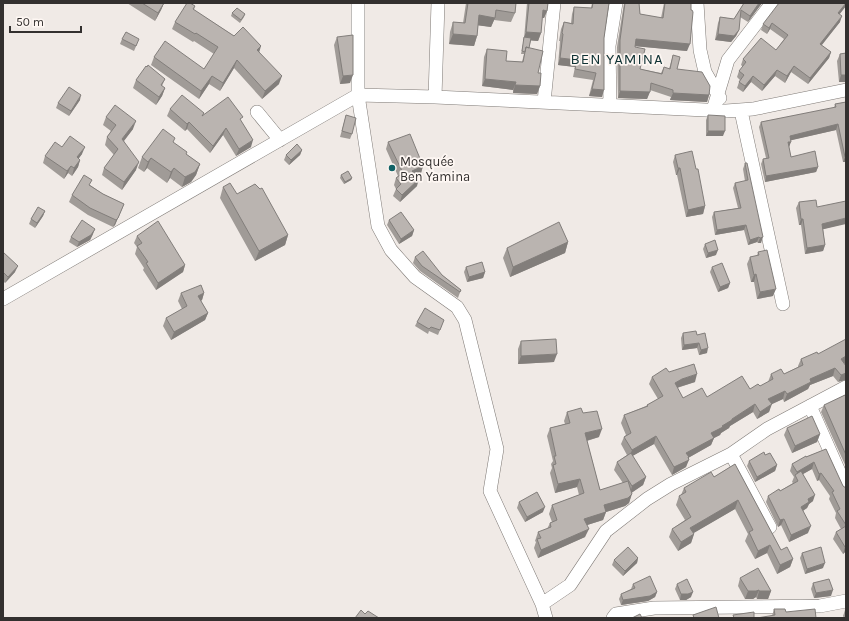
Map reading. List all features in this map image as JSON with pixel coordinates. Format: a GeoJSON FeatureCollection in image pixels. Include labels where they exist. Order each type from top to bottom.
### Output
{"type":"FeatureCollection","features":[{"type":"Feature","properties":{"kind":"street"},"geometry":{"type":"LineString","coordinates":[[358,3],[358,95],[378,226],[391,250],[415,277],[457,307],[465,320],[497,449],[490,491],[542,604],[546,618]]}},
{"type":"Feature","properties":{"kind":"street"},"geometry":{"type":"LineString","coordinates":[[435,97],[438,3]]}},
{"type":"Feature","properties":{"kind":"street"},"geometry":{"type":"LineString","coordinates":[[544,102],[554,3]]}},
{"type":"Feature","properties":{"kind":"street"},"geometry":{"type":"LineString","coordinates":[[610,105],[609,46],[616,3]]}},
{"type":"Feature","properties":{"kind":"street"},"geometry":{"type":"LineString","coordinates":[[697,3],[700,50],[705,72],[718,94]]}},
{"type":"Feature","properties":{"kind":"street"},"geometry":{"type":"LineString","coordinates":[[719,110],[718,94],[728,60],[772,3]]}},
{"type":"Feature","properties":{"kind":"street"},"geometry":{"type":"LineString","coordinates":[[3,299],[358,95],[741,110],[846,90]]}},
{"type":"Feature","properties":{"kind":"street"},"geometry":{"type":"LineString","coordinates":[[741,110],[783,304]]}},
{"type":"Feature","properties":{"kind":"street"},"geometry":{"type":"LineString","coordinates":[[256,112],[280,140]]}},
{"type":"Feature","properties":{"kind":"street"},"geometry":{"type":"LineString","coordinates":[[542,604],[570,585],[606,531],[641,503],[671,484],[731,454],[767,429],[846,387]]}},
{"type":"Feature","properties":{"kind":"street"},"geometry":{"type":"LineString","coordinates":[[810,406],[846,487]]}},
{"type":"Feature","properties":{"kind":"street"},"geometry":{"type":"LineString","coordinates":[[731,454],[770,527]]}},
{"type":"Feature","properties":{"kind":"street"},"geometry":{"type":"LineString","coordinates":[[613,618],[616,614],[654,608],[820,606],[846,601]]}},
{"type":"Feature","properties":{"kind":"building"},"geometry":{"type":"Polygon","coordinates":[[[142,3],[164,3],[158,13],[142,3]]]}},
{"type":"Feature","properties":{"kind":"building"},"geometry":{"type":"Polygon","coordinates":[[[187,3],[195,6],[193,9],[234,36],[243,27],[261,46],[257,50],[282,76],[265,91],[237,60],[223,83],[212,76],[201,91],[154,57],[165,41],[204,69],[218,47],[175,22],[187,3]]]}},
{"type":"Feature","properties":{"kind":"building"},"geometry":{"type":"Polygon","coordinates":[[[468,3],[516,3],[515,13],[496,10],[495,18],[479,15],[477,36],[453,34],[453,22],[465,23],[468,3]]]}},
{"type":"Feature","properties":{"kind":"building"},"geometry":{"type":"Polygon","coordinates":[[[529,3],[548,3],[547,11],[543,10],[541,33],[526,32],[529,3]]]}},
{"type":"Feature","properties":{"kind":"building"},"geometry":{"type":"Polygon","coordinates":[[[593,3],[609,3],[604,38],[604,90],[592,89],[596,73],[575,69],[577,60],[560,58],[564,22],[573,24],[574,7],[592,8],[593,3]]]}},
{"type":"Feature","properties":{"kind":"building"},"geometry":{"type":"Polygon","coordinates":[[[625,3],[639,3],[640,14],[663,18],[665,3],[691,3],[691,10],[693,12],[690,44],[636,39],[635,47],[645,49],[640,69],[662,74],[664,67],[670,69],[673,55],[680,57],[677,69],[702,72],[710,86],[709,95],[673,93],[673,90],[651,83],[650,92],[620,91],[620,40],[625,3]]]}},
{"type":"Feature","properties":{"kind":"building"},"geometry":{"type":"Polygon","coordinates":[[[744,3],[759,3],[750,16],[741,10],[739,30],[734,36],[718,34],[720,17],[734,19],[744,3]]]}},
{"type":"Feature","properties":{"kind":"building"},"geometry":{"type":"Polygon","coordinates":[[[779,3],[846,3],[838,13],[842,16],[820,44],[831,52],[810,78],[794,66],[787,76],[777,70],[764,85],[753,76],[745,86],[739,82],[744,75],[739,71],[746,62],[743,59],[761,38],[776,50],[788,35],[772,23],[769,28],[763,24],[779,3]]]}},
{"type":"Feature","properties":{"kind":"building"},"geometry":{"type":"Polygon","coordinates":[[[237,8],[245,14],[241,20],[232,13],[237,8]]]}},
{"type":"Feature","properties":{"kind":"building"},"geometry":{"type":"Polygon","coordinates":[[[126,32],[139,39],[136,46],[122,39],[126,32]]]}},
{"type":"Feature","properties":{"kind":"building"},"geometry":{"type":"Polygon","coordinates":[[[353,35],[353,75],[343,76],[337,37],[353,35]]]}},
{"type":"Feature","properties":{"kind":"building"},"geometry":{"type":"Polygon","coordinates":[[[524,37],[531,38],[529,48],[526,47],[525,52],[522,51],[524,37]]]}},
{"type":"Feature","properties":{"kind":"building"},"geometry":{"type":"Polygon","coordinates":[[[526,47],[543,51],[538,73],[541,73],[540,86],[515,85],[516,82],[485,79],[487,49],[507,51],[506,61],[523,62],[526,47]]]}},
{"type":"Feature","properties":{"kind":"building"},"geometry":{"type":"Polygon","coordinates":[[[846,53],[846,75],[841,75],[840,54],[846,53]]]}},
{"type":"Feature","properties":{"kind":"building"},"geometry":{"type":"Polygon","coordinates":[[[148,65],[165,79],[161,85],[165,88],[159,97],[136,80],[148,65]]]}},
{"type":"Feature","properties":{"kind":"building"},"geometry":{"type":"Polygon","coordinates":[[[69,87],[81,95],[71,111],[58,103],[69,87]]]}},
{"type":"Feature","properties":{"kind":"building"},"geometry":{"type":"Polygon","coordinates":[[[182,95],[204,113],[202,116],[228,97],[243,117],[240,119],[253,140],[239,149],[226,128],[213,146],[189,122],[187,124],[170,109],[182,95]]]}},
{"type":"Feature","properties":{"kind":"building"},"geometry":{"type":"Polygon","coordinates":[[[846,102],[846,157],[838,124],[790,136],[791,142],[788,142],[791,157],[815,151],[818,167],[766,176],[763,159],[769,158],[761,122],[836,107],[835,104],[846,102]]]}},
{"type":"Feature","properties":{"kind":"building"},"geometry":{"type":"Polygon","coordinates":[[[115,105],[136,121],[122,139],[139,162],[124,182],[104,168],[118,149],[107,137],[116,125],[106,117],[115,105]]]}},
{"type":"Feature","properties":{"kind":"building"},"geometry":{"type":"Polygon","coordinates":[[[346,115],[356,118],[352,134],[342,131],[346,115]]]}},
{"type":"Feature","properties":{"kind":"building"},"geometry":{"type":"Polygon","coordinates":[[[708,115],[725,116],[725,131],[708,131],[708,115]]]}},
{"type":"Feature","properties":{"kind":"building"},"geometry":{"type":"Polygon","coordinates":[[[163,129],[175,138],[173,142],[200,164],[195,172],[185,177],[174,168],[171,172],[151,158],[148,162],[142,157],[163,129]]]}},
{"type":"Feature","properties":{"kind":"building"},"geometry":{"type":"Polygon","coordinates":[[[410,134],[423,166],[412,171],[419,179],[402,195],[396,189],[401,184],[396,178],[403,173],[388,142],[410,134]]]}},
{"type":"Feature","properties":{"kind":"building"},"geometry":{"type":"Polygon","coordinates":[[[70,136],[85,147],[77,157],[80,160],[74,168],[71,166],[67,171],[45,156],[55,142],[62,147],[70,136]]]}},
{"type":"Feature","properties":{"kind":"building"},"geometry":{"type":"Polygon","coordinates":[[[297,144],[302,150],[291,160],[286,155],[297,144]]]}},
{"type":"Feature","properties":{"kind":"building"},"geometry":{"type":"Polygon","coordinates":[[[692,151],[696,169],[698,169],[705,206],[688,210],[680,168],[678,168],[675,155],[692,151]]]}},
{"type":"Feature","properties":{"kind":"building"},"geometry":{"type":"Polygon","coordinates":[[[745,163],[747,163],[763,237],[750,240],[746,225],[717,230],[714,212],[741,208],[735,183],[748,180],[745,163]]]}},
{"type":"Feature","properties":{"kind":"building"},"geometry":{"type":"Polygon","coordinates":[[[348,171],[352,178],[345,182],[341,175],[348,171]]]}},
{"type":"Feature","properties":{"kind":"building"},"geometry":{"type":"Polygon","coordinates":[[[84,175],[92,180],[89,185],[103,194],[124,204],[116,220],[90,208],[72,195],[84,175]]]}},
{"type":"Feature","properties":{"kind":"building"},"geometry":{"type":"Polygon","coordinates":[[[230,183],[237,194],[255,184],[260,189],[262,188],[288,235],[259,251],[223,187],[230,183]]]}},
{"type":"Feature","properties":{"kind":"building"},"geometry":{"type":"Polygon","coordinates":[[[816,200],[817,207],[846,201],[846,218],[822,224],[825,245],[807,248],[799,202],[816,200]]]}},
{"type":"Feature","properties":{"kind":"building"},"geometry":{"type":"Polygon","coordinates":[[[38,207],[45,211],[37,223],[31,219],[38,207]]]}},
{"type":"Feature","properties":{"kind":"building"},"geometry":{"type":"Polygon","coordinates":[[[401,212],[414,230],[401,239],[389,220],[401,212]]]}},
{"type":"Feature","properties":{"kind":"building"},"geometry":{"type":"Polygon","coordinates":[[[82,220],[95,229],[91,235],[79,242],[71,237],[82,220]]]}},
{"type":"Feature","properties":{"kind":"building"},"geometry":{"type":"Polygon","coordinates":[[[158,221],[185,265],[158,283],[146,263],[148,262],[137,246],[142,243],[137,236],[158,221]]]}},
{"type":"Feature","properties":{"kind":"building"},"geometry":{"type":"Polygon","coordinates":[[[559,222],[568,242],[513,267],[507,248],[559,222]]]}},
{"type":"Feature","properties":{"kind":"building"},"geometry":{"type":"Polygon","coordinates":[[[715,240],[718,250],[708,253],[705,244],[715,240]]]}},
{"type":"Feature","properties":{"kind":"building"},"geometry":{"type":"Polygon","coordinates":[[[767,250],[776,289],[760,292],[750,257],[759,255],[758,252],[767,250]]]}},
{"type":"Feature","properties":{"kind":"building"},"geometry":{"type":"Polygon","coordinates":[[[423,251],[442,275],[461,290],[460,292],[422,266],[415,257],[423,251]]]}},
{"type":"Feature","properties":{"kind":"building"},"geometry":{"type":"Polygon","coordinates":[[[3,252],[18,266],[8,277],[3,272],[3,252]]]}},
{"type":"Feature","properties":{"kind":"building"},"geometry":{"type":"Polygon","coordinates":[[[482,262],[485,272],[469,277],[466,267],[482,262]]]}},
{"type":"Feature","properties":{"kind":"building"},"geometry":{"type":"Polygon","coordinates":[[[722,263],[730,283],[720,287],[712,267],[722,263]]]}},
{"type":"Feature","properties":{"kind":"building"},"geometry":{"type":"Polygon","coordinates":[[[201,285],[204,293],[198,296],[208,313],[174,332],[166,318],[187,306],[181,293],[201,285]]]}},
{"type":"Feature","properties":{"kind":"building"},"geometry":{"type":"Polygon","coordinates":[[[425,308],[444,320],[440,330],[431,327],[429,329],[417,322],[425,308]]]}},
{"type":"Feature","properties":{"kind":"building"},"geometry":{"type":"Polygon","coordinates":[[[696,331],[697,335],[705,333],[708,348],[701,350],[699,343],[684,345],[683,333],[696,331]]]}},
{"type":"Feature","properties":{"kind":"building"},"geometry":{"type":"Polygon","coordinates":[[[556,339],[557,354],[521,356],[521,341],[556,339]]]}},
{"type":"Feature","properties":{"kind":"building"},"geometry":{"type":"Polygon","coordinates":[[[846,339],[846,356],[841,359],[846,366],[846,373],[841,375],[835,368],[810,379],[811,382],[787,394],[785,391],[768,399],[772,404],[760,412],[755,404],[722,426],[723,427],[711,433],[714,438],[686,453],[689,460],[674,467],[656,436],[632,450],[624,437],[631,433],[624,415],[648,406],[647,405],[663,396],[652,377],[666,368],[669,372],[694,364],[697,374],[675,383],[683,398],[702,388],[707,397],[742,376],[750,389],[758,384],[760,386],[773,379],[771,374],[781,369],[784,374],[803,365],[801,359],[817,352],[818,354],[846,339]]]}},
{"type":"Feature","properties":{"kind":"building"},"geometry":{"type":"Polygon","coordinates":[[[845,395],[846,398],[846,455],[824,405],[845,395]]]}},
{"type":"Feature","properties":{"kind":"building"},"geometry":{"type":"Polygon","coordinates":[[[581,408],[583,413],[597,411],[602,429],[585,433],[600,490],[628,481],[632,494],[628,498],[604,505],[606,512],[584,519],[589,529],[541,550],[537,539],[541,538],[538,532],[551,527],[550,523],[557,520],[552,505],[584,493],[580,479],[558,484],[553,465],[556,464],[554,456],[556,456],[550,428],[570,423],[567,412],[581,408]]]}},
{"type":"Feature","properties":{"kind":"building"},"geometry":{"type":"Polygon","coordinates":[[[812,416],[820,434],[795,446],[787,428],[812,416]]]}},
{"type":"Feature","properties":{"kind":"building"},"geometry":{"type":"Polygon","coordinates":[[[826,449],[843,486],[846,488],[846,525],[837,511],[840,509],[832,492],[834,491],[821,473],[819,474],[814,462],[797,472],[792,464],[806,456],[826,449]]]}},
{"type":"Feature","properties":{"kind":"building"},"geometry":{"type":"Polygon","coordinates":[[[764,452],[765,455],[770,453],[777,465],[757,477],[749,461],[764,452]]]}},
{"type":"Feature","properties":{"kind":"building"},"geometry":{"type":"Polygon","coordinates":[[[631,453],[646,477],[632,486],[617,462],[631,453]]]}},
{"type":"Feature","properties":{"kind":"building"},"geometry":{"type":"Polygon","coordinates":[[[735,464],[781,550],[787,547],[793,559],[780,565],[770,545],[758,551],[749,532],[753,530],[738,500],[690,528],[694,534],[681,542],[672,529],[691,517],[679,496],[686,492],[684,488],[711,472],[714,477],[735,464]]]}},
{"type":"Feature","properties":{"kind":"building"},"geometry":{"type":"Polygon","coordinates":[[[801,471],[815,495],[808,499],[809,502],[801,507],[811,526],[791,535],[784,519],[780,520],[768,496],[779,489],[780,491],[798,481],[795,475],[801,471]]]}},
{"type":"Feature","properties":{"kind":"building"},"geometry":{"type":"Polygon","coordinates":[[[537,492],[545,507],[527,517],[519,502],[537,492]]]}},
{"type":"Feature","properties":{"kind":"building"},"geometry":{"type":"Polygon","coordinates":[[[846,526],[846,546],[845,547],[836,532],[846,526]]]}},
{"type":"Feature","properties":{"kind":"building"},"geometry":{"type":"Polygon","coordinates":[[[628,547],[638,558],[625,571],[614,560],[628,547]]]}},
{"type":"Feature","properties":{"kind":"building"},"geometry":{"type":"Polygon","coordinates":[[[821,547],[825,563],[807,569],[802,553],[821,547]]]}},
{"type":"Feature","properties":{"kind":"building"},"geometry":{"type":"Polygon","coordinates":[[[758,568],[771,591],[748,591],[740,578],[758,568]]]}},
{"type":"Feature","properties":{"kind":"building"},"geometry":{"type":"Polygon","coordinates":[[[650,576],[657,592],[650,596],[623,600],[621,594],[635,588],[633,584],[650,576]]]}},
{"type":"Feature","properties":{"kind":"building"},"geometry":{"type":"Polygon","coordinates":[[[687,579],[693,592],[681,594],[677,584],[687,579]]]}},
{"type":"Feature","properties":{"kind":"building"},"geometry":{"type":"Polygon","coordinates":[[[829,579],[833,590],[816,593],[813,583],[829,579]]]}},
{"type":"Feature","properties":{"kind":"building"},"geometry":{"type":"Polygon","coordinates":[[[716,607],[719,618],[694,618],[693,615],[716,607]]]}},
{"type":"Feature","properties":{"kind":"building"},"geometry":{"type":"Polygon","coordinates":[[[774,609],[785,609],[786,612],[815,609],[816,618],[757,618],[775,615],[774,609]]]}},
{"type":"Feature","properties":{"kind":"building"},"geometry":{"type":"Polygon","coordinates":[[[361,610],[365,614],[368,611],[379,618],[355,618],[361,610]]]}},
{"type":"Feature","properties":{"kind":"building"},"geometry":{"type":"Polygon","coordinates":[[[754,612],[754,618],[734,618],[733,615],[754,612]]]}},
{"type":"Feature","properties":{"kind":"building"},"geometry":{"type":"Polygon","coordinates":[[[640,614],[642,618],[632,618],[640,614]]]}},
{"type":"Feature","properties":{"kind":"place","name":"Mosquée Ben Yamina"},"geometry":{"type":"Point","coordinates":[392,168]}},
{"type":"Feature","properties":{"kind":"district","name":"BEN YAMINA"},"geometry":{"type":"Point","coordinates":[617,59]}}]}
